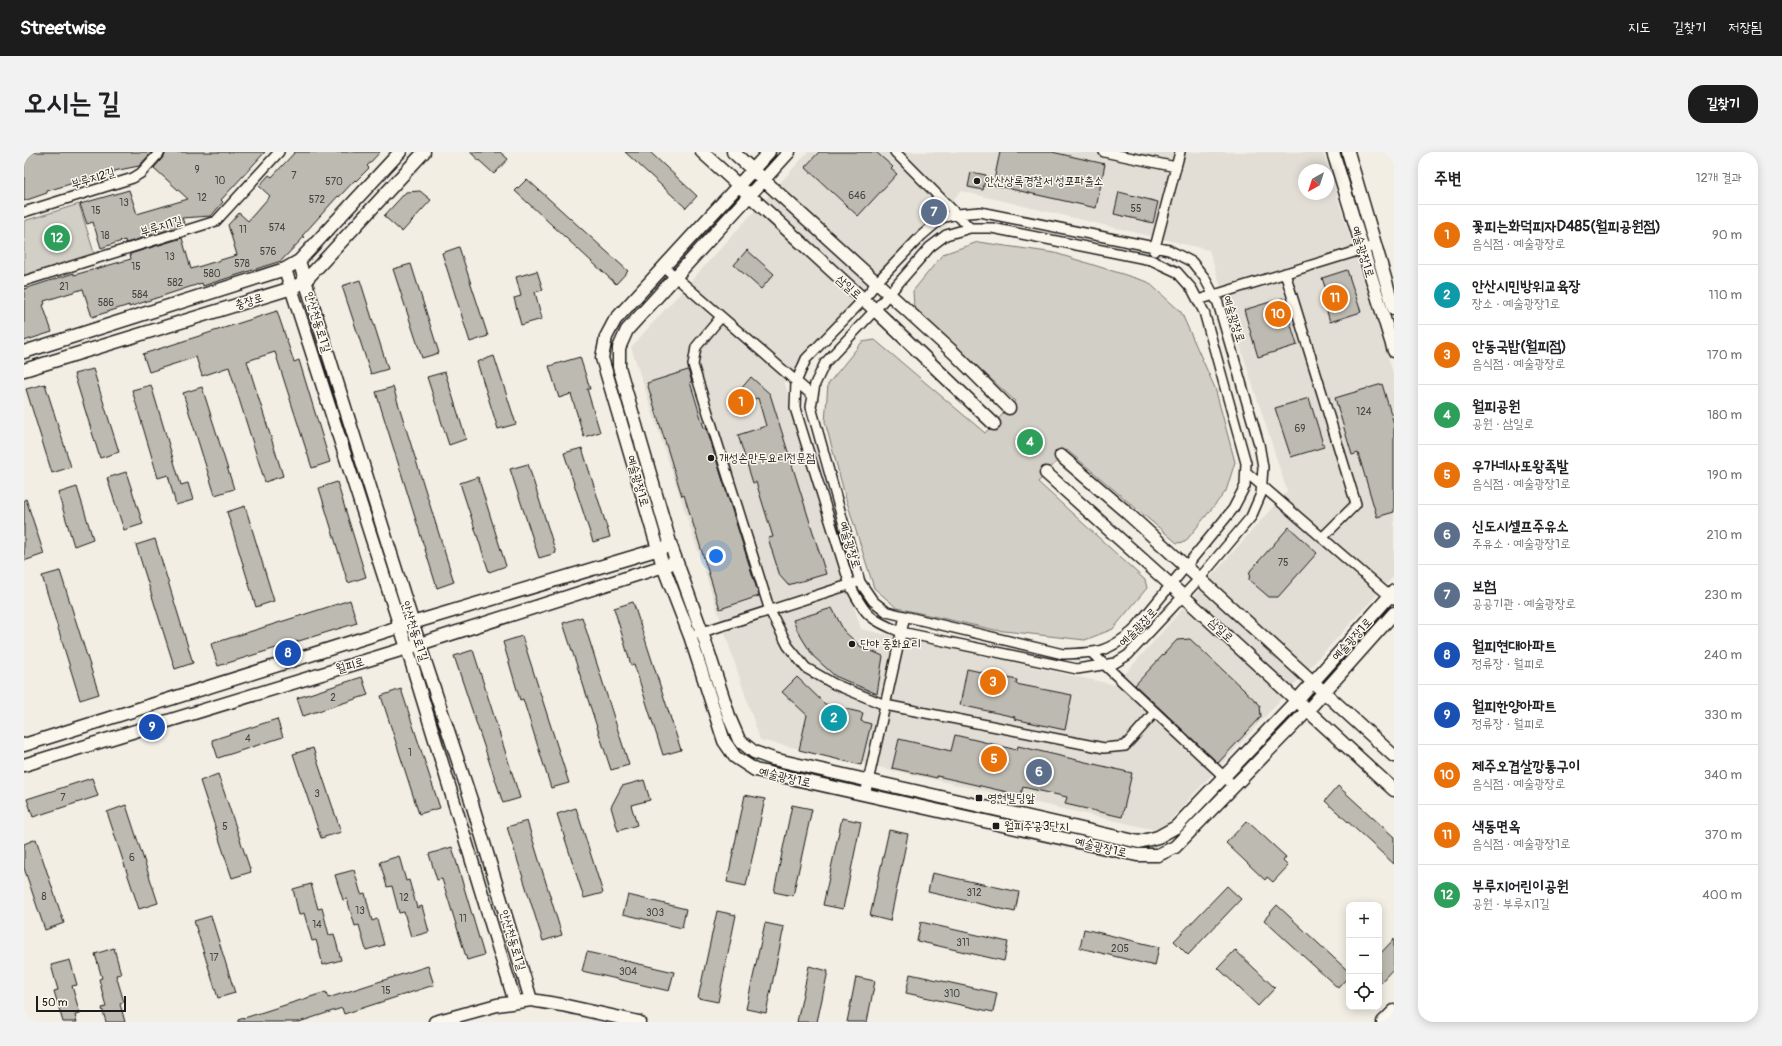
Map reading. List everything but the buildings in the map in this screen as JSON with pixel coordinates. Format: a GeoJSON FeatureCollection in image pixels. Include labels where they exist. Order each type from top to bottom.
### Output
{"type":"FeatureCollection","features":[{"type":"Feature","properties":{"kind":"street","name":"부루지2길"},"geometry":{"type":"LineString","coordinates":[[24,212],[133,178],[141,173],[160,152]]}},
{"type":"Feature","properties":{"kind":"street","name":"부루지1길"},"geometry":{"type":"LineString","coordinates":[[24,281],[216,221],[279,152]]}},
{"type":"Feature","properties":{"kind":"street","name":"충장로"},"geometry":{"type":"LineString","coordinates":[[24,352],[286,269],[299,261],[400,152]]}},
{"type":"Feature","properties":{"kind":"street","name":"충장로"},"geometry":{"type":"LineString","coordinates":[[24,370],[292,288],[305,281],[424,152]]}},
{"type":"Feature","properties":{"kind":"street","name":"삼일로"},"geometry":{"type":"LineString","coordinates":[[702,152],[874,310],[994,424]]}},
{"type":"Feature","properties":{"kind":"street","name":"삼일로"},"geometry":{"type":"LineString","coordinates":[[733,152],[877,282],[1009,408]]}},
{"type":"Feature","properties":{"kind":"street","name":"예술광장1로"},"geometry":{"type":"LineString","coordinates":[[769,152],[615,320],[606,337],[602,358],[663,566],[690,636],[724,741],[735,757],[755,770],[1137,855],[1158,855],[1175,847],[1325,692],[1394,613]]}},
{"type":"Feature","properties":{"kind":"street","name":"예술광장1로"},"geometry":{"type":"LineString","coordinates":[[789,152],[627,330],[619,348],[619,367],[676,562],[702,632],[730,719],[739,740],[754,752],[773,759],[1140,842],[1158,837],[1176,827],[1297,700],[1392,596]]}},
{"type":"Feature","properties":{"kind":"street"},"geometry":{"type":"LineString","coordinates":[[896,152],[970,228]]}},
{"type":"Feature","properties":{"kind":"street"},"geometry":{"type":"LineString","coordinates":[[1104,152],[1176,167]]}},
{"type":"Feature","properties":{"kind":"street"},"geometry":{"type":"LineString","coordinates":[[1151,260],[1180,152]]}},
{"type":"Feature","properties":{"kind":"street","name":"예술광장1로"},"geometry":{"type":"LineString","coordinates":[[1333,152],[1394,351]]}},
{"type":"Feature","properties":{"kind":"street","name":"예술광장1로"},"geometry":{"type":"LineString","coordinates":[[1348,152],[1374,246],[1394,309]]}},
{"type":"Feature","properties":{"kind":"street","name":"예술광장로"},"geometry":{"type":"LineString","coordinates":[[980,212],[1155,247],[1169,250],[1192,262],[1204,277],[1218,303],[1259,444],[1263,467],[1260,485],[1261,494],[1251,517],[1183,596],[1128,655],[1115,663],[1077,669],[902,632],[881,625],[862,610],[850,585],[795,408],[796,382],[806,359],[863,300],[877,282],[921,236],[942,218],[957,214],[980,212]]}},
{"type":"Feature","properties":{"kind":"street","name":"예술광장로"},"geometry":{"type":"LineString","coordinates":[[970,228],[992,228],[1151,260],[1177,272],[1192,289],[1204,312],[1246,463],[1245,486],[1233,509],[1172,585],[1132,630],[1117,644],[1092,653],[1063,654],[887,612],[873,601],[860,582],[811,408],[814,384],[825,363],[930,246],[946,235],[970,228]]}},
{"type":"Feature","properties":{"kind":"street"},"geometry":{"type":"LineString","coordinates":[[1198,300],[1374,246]]}},
{"type":"Feature","properties":{"kind":"street","name":"안산천동로1길"},"geometry":{"type":"LineString","coordinates":[[299,261],[419,643],[471,800],[531,1000]]}},
{"type":"Feature","properties":{"kind":"street"},"geometry":{"type":"LineString","coordinates":[[664,267],[813,396]]}},
{"type":"Feature","properties":{"kind":"street","name":"안산천동로1길"},"geometry":{"type":"LineString","coordinates":[[286,269],[399,627],[407,648],[515,1002]]}},
{"type":"Feature","properties":{"kind":"street"},"geometry":{"type":"LineString","coordinates":[[1284,273],[1356,504],[1322,538]]}},
{"type":"Feature","properties":{"kind":"street"},"geometry":{"type":"LineString","coordinates":[[721,317],[696,347],[693,365],[770,611],[788,646],[806,668],[834,684],[885,706],[1104,748],[1125,746],[1155,712]]}},
{"type":"Feature","properties":{"kind":"street","name":"삼일로"},"geometry":{"type":"LineString","coordinates":[[1061,456],[1124,510],[1394,756]]}},
{"type":"Feature","properties":{"kind":"street"},"geometry":{"type":"LineString","coordinates":[[1246,472],[1392,596]]}},
{"type":"Feature","properties":{"kind":"street","name":"삼일로"},"geometry":{"type":"LineString","coordinates":[[1046,473],[1172,585],[1394,790]]}},
{"type":"Feature","properties":{"kind":"street","name":"월피로"},"geometry":{"type":"LineString","coordinates":[[24,745],[399,627],[671,546]]}},
{"type":"Feature","properties":{"kind":"street","name":"월피로"},"geometry":{"type":"LineString","coordinates":[[24,765],[407,648],[676,562]]}},
{"type":"Feature","properties":{"kind":"street"},"geometry":{"type":"LineString","coordinates":[[690,636],[860,582]]}},
{"type":"Feature","properties":{"kind":"street"},"geometry":{"type":"LineString","coordinates":[[865,795],[905,616]]}},
{"type":"Feature","properties":{"kind":"street"},"geometry":{"type":"LineString","coordinates":[[1092,653],[1234,786]]}},
{"type":"Feature","properties":{"kind":"street"},"geometry":{"type":"LineString","coordinates":[[435,1022],[497,1005],[531,1000],[562,1005],[639,1022]]}},
{"type":"Feature","properties":{"kind":"street"},"geometry":{"type":"LineString","coordinates":[[1383,1022],[1394,1011]]}},
{"type":"Feature","properties":{"kind":"shaded area"},"geometry":{"type":"Polygon","coordinates":[[[808,152],[1323,152],[1327,164],[1298,164],[1298,200],[1334,200],[1334,187],[1394,376],[1394,576],[1160,831],[760,740],[631,347],[808,152]],[[961,191],[784,381],[861,629],[1115,685],[1287,491],[1209,250],[961,191]]]}},
{"type":"Feature","properties":{"kind":"shaded area"},"geometry":{"type":"Polygon","coordinates":[[[79,204],[95,256],[24,278],[24,221],[79,204]]]}},
{"type":"Feature","properties":{"kind":"shaded area"},"geometry":{"type":"Polygon","coordinates":[[[978,242],[1055,253],[1148,282],[1181,312],[1215,388],[1235,462],[1226,491],[1185,542],[1177,543],[1067,450],[1038,482],[1145,580],[1147,588],[1113,629],[1085,640],[995,630],[897,608],[874,588],[846,499],[825,422],[828,384],[862,342],[875,340],[985,433],[1015,401],[914,308],[913,291],[943,254],[978,242]]]}},
{"type":"Feature","properties":{"kind":"tunnel"},"geometry":{"type":"LineString","coordinates":[[1009,408],[1061,456]]}},
{"type":"Feature","properties":{"kind":"tunnel"},"geometry":{"type":"LineString","coordinates":[[994,424],[1046,473]]}},
{"type":"Feature","properties":{"kind":"place","name":"안산상록경찰서 성포파출소"},"geometry":{"type":"Point","coordinates":[977,181]}},
{"type":"Feature","properties":{"kind":"place","name":"보험"},"geometry":{"type":"Point","coordinates":[934,212]}},
{"type":"Feature","properties":{"kind":"place","name":"부루지어린이공원"},"geometry":{"type":"Point","coordinates":[57,238]}},
{"type":"Feature","properties":{"kind":"place","name":"색동면옥"},"geometry":{"type":"Point","coordinates":[1335,298]}},
{"type":"Feature","properties":{"kind":"place","name":"제주오겹살깡통구이"},"geometry":{"type":"Point","coordinates":[1278,314]}},
{"type":"Feature","properties":{"kind":"place","name":"꽃피는화덕피자D485(월피공원점)"},"geometry":{"type":"Point","coordinates":[741,402]}},
{"type":"Feature","properties":{"kind":"place","name":"월피공원"},"geometry":{"type":"Point","coordinates":[1030,442]}},
{"type":"Feature","properties":{"kind":"place","name":"개성손만두요리전문점"},"geometry":{"type":"Point","coordinates":[711,458]}},
{"type":"Feature","properties":{"kind":"place","name":"단야 중화요리"},"geometry":{"type":"Point","coordinates":[852,644]}},
{"type":"Feature","properties":{"kind":"place","name":"월피현대아파트"},"geometry":{"type":"Point","coordinates":[288,653]}},
{"type":"Feature","properties":{"kind":"place","name":"안동국밥(월피점)"},"geometry":{"type":"Point","coordinates":[993,682]}},
{"type":"Feature","properties":{"kind":"place","name":"안산시민방위교육장"},"geometry":{"type":"Point","coordinates":[834,718]}},
{"type":"Feature","properties":{"kind":"place","name":"월피한양아파트"},"geometry":{"type":"Point","coordinates":[152,727]}},
{"type":"Feature","properties":{"kind":"place","name":"우가네사또왕족발"},"geometry":{"type":"Point","coordinates":[994,759]}},
{"type":"Feature","properties":{"kind":"place","name":"신도시셀프주유소"},"geometry":{"type":"Point","coordinates":[1039,772]}},
{"type":"Feature","properties":{"kind":"place","name":"영현빌딩앞"},"geometry":{"type":"Point","coordinates":[979,798]}},
{"type":"Feature","properties":{"kind":"place","name":"월피주공3단지"},"geometry":{"type":"Point","coordinates":[996,826]}}]}
